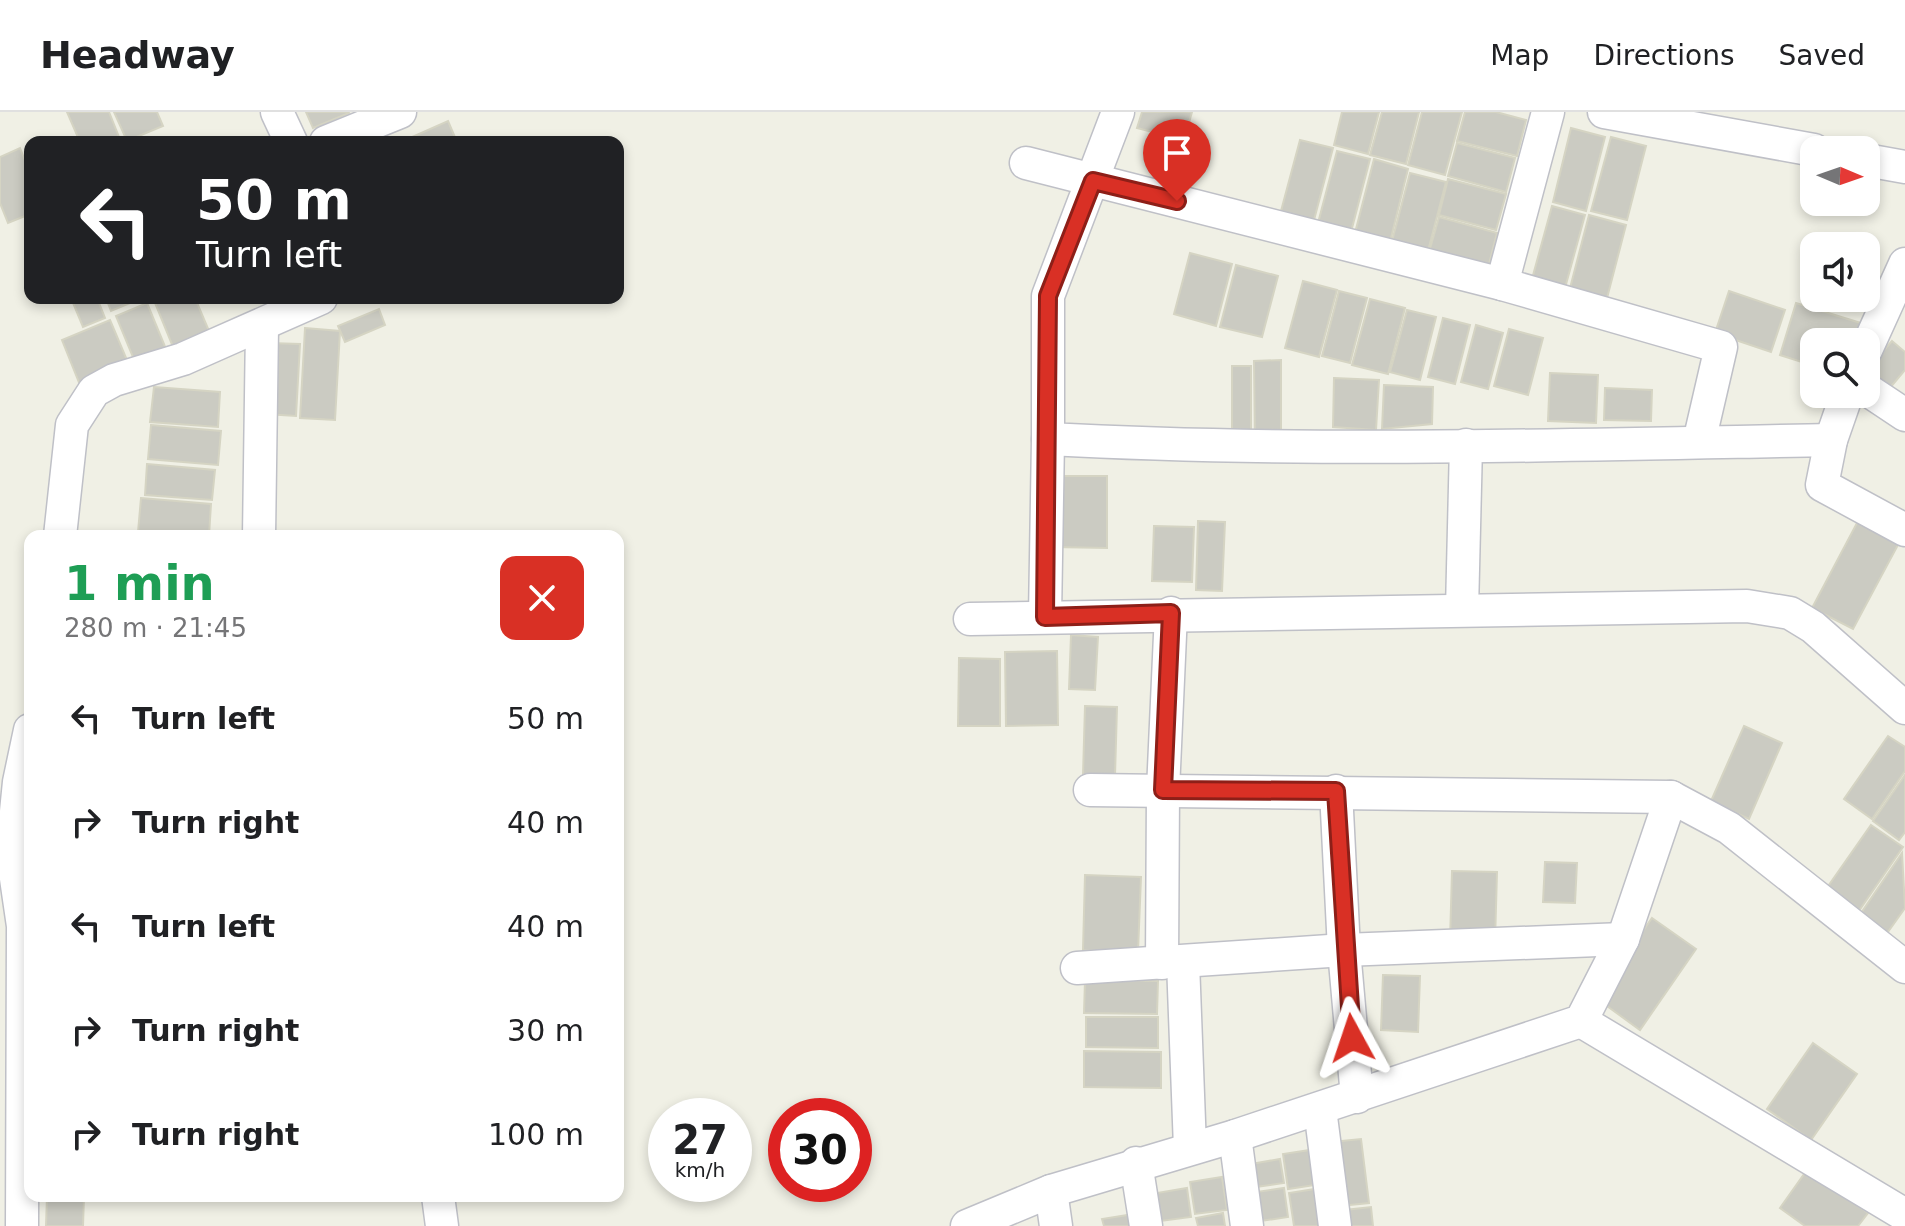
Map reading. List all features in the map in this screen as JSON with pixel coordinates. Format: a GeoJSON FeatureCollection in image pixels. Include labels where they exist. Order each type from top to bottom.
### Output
{"type":"FeatureCollection","features":[{"type":"Feature","properties":{"kind":"street"},"geometry":{"type":"LineString","coordinates":[[277,112],[288,136]]}},
{"type":"Feature","properties":{"kind":"street"},"geometry":{"type":"LineString","coordinates":[[341,136],[400,112]]}},
{"type":"Feature","properties":{"kind":"street"},"geometry":{"type":"LineString","coordinates":[[1045,617],[1048,296],[1118,112]]}},
{"type":"Feature","properties":{"kind":"street"},"geometry":{"type":"LineString","coordinates":[[1502,284],[1548,112]]}},
{"type":"Feature","properties":{"kind":"street"},"geometry":{"type":"LineString","coordinates":[[1604,112],[1800,147]]}},
{"type":"Feature","properties":{"kind":"street"},"geometry":{"type":"LineString","coordinates":[[1026,163],[1502,284],[1721,347],[1699,442]]}},
{"type":"Feature","properties":{"kind":"street"},"geometry":{"type":"LineString","coordinates":[[1880,163],[1905,167]]}},
{"type":"Feature","properties":{"kind":"street"},"geometry":{"type":"LineString","coordinates":[[1876,328],[1905,264]]}},
{"type":"Feature","properties":{"kind":"street"},"geometry":{"type":"LineString","coordinates":[[61,530],[70,433],[85,400],[105,383],[183,359],[309,304]]}},
{"type":"Feature","properties":{"kind":"street"},"geometry":{"type":"LineString","coordinates":[[259,530],[262,327]]}},
{"type":"Feature","properties":{"kind":"street"},"geometry":{"type":"LineString","coordinates":[[1880,398],[1905,415]]}},
{"type":"Feature","properties":{"kind":"street"},"geometry":{"type":"LineString","coordinates":[[1842,408],[1831,440],[1822,485],[1905,530]]}},
{"type":"Feature","properties":{"kind":"street"},"geometry":{"type":"LineString","coordinates":[[1048,439],[1134,444],[1466,445],[1831,440]]}},
{"type":"Feature","properties":{"kind":"street"},"geometry":{"type":"LineString","coordinates":[[1462,610],[1466,445]]}},
{"type":"Feature","properties":{"kind":"street"},"geometry":{"type":"LineString","coordinates":[[970,619],[1171,613],[1747,606],[1790,613],[1813,627],[1905,708]]}},
{"type":"Feature","properties":{"kind":"street"},"geometry":{"type":"LineString","coordinates":[[1171,613],[1163,790],[1173,962],[1190,1148]]}},
{"type":"Feature","properties":{"kind":"street"},"geometry":{"type":"LineString","coordinates":[[24,758],[12,851],[23,926],[24,1007]]}},
{"type":"Feature","properties":{"kind":"street"},"geometry":{"type":"LineString","coordinates":[[1090,790],[1671,797],[1729,828],[1905,967]]}},
{"type":"Feature","properties":{"kind":"street"},"geometry":{"type":"LineString","coordinates":[[1336,791],[1344,950],[1357,1097]]}},
{"type":"Feature","properties":{"kind":"street"},"geometry":{"type":"LineString","coordinates":[[967,1226],[1051,1191],[1320,1109],[1581,1021],[1623,939],[1671,797]]}},
{"type":"Feature","properties":{"kind":"street"},"geometry":{"type":"LineString","coordinates":[[1077,968],[1344,950],[1623,939]]}},
{"type":"Feature","properties":{"kind":"street"},"geometry":{"type":"LineString","coordinates":[[1581,1021],[1905,1215]]}},
{"type":"Feature","properties":{"kind":"street"},"geometry":{"type":"LineString","coordinates":[[1320,1109],[1335,1226]]}},
{"type":"Feature","properties":{"kind":"street"},"geometry":{"type":"LineString","coordinates":[[1235,1136],[1247,1226]]}},
{"type":"Feature","properties":{"kind":"street"},"geometry":{"type":"LineString","coordinates":[[1136,1163],[1146,1226]]}},
{"type":"Feature","properties":{"kind":"street"},"geometry":{"type":"LineString","coordinates":[[1051,1191],[1056,1226]]}},
{"type":"Feature","properties":{"kind":"street"},"geometry":{"type":"LineString","coordinates":[[22,1226],[24,1198]]}},
{"type":"Feature","properties":{"kind":"street"},"geometry":{"type":"LineString","coordinates":[[439,1202],[442,1226]]}},
{"type":"Feature","properties":{"kind":"building"},"geometry":{"type":"Polygon","coordinates":[[[67,112],[109,112],[119,136],[77,136],[67,112]]]}},
{"type":"Feature","properties":{"kind":"building"},"geometry":{"type":"Polygon","coordinates":[[[114,112],[157,112],[163,126],[139,136],[125,136],[114,112]]]}},
{"type":"Feature","properties":{"kind":"building"},"geometry":{"type":"Polygon","coordinates":[[[306,112],[348,112],[349,113],[313,128],[306,112]]]}},
{"type":"Feature","properties":{"kind":"building"},"geometry":{"type":"Polygon","coordinates":[[[1142,112],[1192,112],[1184,140],[1137,128],[1142,112]]]}},
{"type":"Feature","properties":{"kind":"building"},"geometry":{"type":"Polygon","coordinates":[[[1342,112],[1379,112],[1368,154],[1334,145],[1342,112]]]}},
{"type":"Feature","properties":{"kind":"building"},"geometry":{"type":"Polygon","coordinates":[[[1382,112],[1419,112],[1406,164],[1370,155],[1382,112]]]}},
{"type":"Feature","properties":{"kind":"building"},"geometry":{"type":"Polygon","coordinates":[[[1422,112],[1462,112],[1445,175],[1408,165],[1422,112]]]}},
{"type":"Feature","properties":{"kind":"building"},"geometry":{"type":"Polygon","coordinates":[[[1465,112],[1496,112],[1526,120],[1517,156],[1457,141],[1465,112]]]}},
{"type":"Feature","properties":{"kind":"building"},"geometry":{"type":"Polygon","coordinates":[[[448,121],[454,136],[414,136],[448,121]]]}},
{"type":"Feature","properties":{"kind":"building"},"geometry":{"type":"Polygon","coordinates":[[[1571,128],[1605,137],[1586,211],[1553,202],[1571,128]]]}},
{"type":"Feature","properties":{"kind":"building"},"geometry":{"type":"Polygon","coordinates":[[[1611,137],[1646,146],[1627,220],[1591,211],[1611,137]]]}},
{"type":"Feature","properties":{"kind":"building"},"geometry":{"type":"Polygon","coordinates":[[[1300,140],[1333,148],[1314,220],[1281,211],[1300,140]]]}},
{"type":"Feature","properties":{"kind":"building"},"geometry":{"type":"Polygon","coordinates":[[[1457,143],[1515,158],[1506,192],[1448,176],[1457,143]]]}},
{"type":"Feature","properties":{"kind":"building"},"geometry":{"type":"Polygon","coordinates":[[[20,148],[24,158],[24,216],[8,223],[0,203],[0,157],[20,148]]]}},
{"type":"Feature","properties":{"kind":"building"},"geometry":{"type":"Polygon","coordinates":[[[1337,151],[1370,159],[1351,232],[1318,223],[1337,151]]]}},
{"type":"Feature","properties":{"kind":"building"},"geometry":{"type":"Polygon","coordinates":[[[1374,159],[1408,169],[1390,242],[1355,233],[1374,159]]]}},
{"type":"Feature","properties":{"kind":"building"},"geometry":{"type":"Polygon","coordinates":[[[1410,173],[1446,182],[1428,251],[1392,241],[1410,173]]]}},
{"type":"Feature","properties":{"kind":"building"},"geometry":{"type":"Polygon","coordinates":[[[1448,179],[1506,194],[1496,230],[1439,215],[1448,179]]]}},
{"type":"Feature","properties":{"kind":"building"},"geometry":{"type":"Polygon","coordinates":[[[1552,206],[1585,215],[1565,288],[1532,279],[1552,206]]]}},
{"type":"Feature","properties":{"kind":"building"},"geometry":{"type":"Polygon","coordinates":[[[1589,215],[1626,225],[1606,302],[1569,292],[1589,215]]]}},
{"type":"Feature","properties":{"kind":"building"},"geometry":{"type":"Polygon","coordinates":[[[1439,217],[1497,233],[1488,268],[1429,252],[1439,217]]]}},
{"type":"Feature","properties":{"kind":"building"},"geometry":{"type":"Polygon","coordinates":[[[1190,253],[1232,264],[1216,326],[1174,314],[1190,253]]]}},
{"type":"Feature","properties":{"kind":"building"},"geometry":{"type":"Polygon","coordinates":[[[1236,265],[1278,276],[1262,337],[1220,327],[1236,265]]]}},
{"type":"Feature","properties":{"kind":"building"},"geometry":{"type":"Polygon","coordinates":[[[1303,281],[1337,290],[1319,357],[1285,348],[1303,281]]]}},
{"type":"Feature","properties":{"kind":"building"},"geometry":{"type":"Polygon","coordinates":[[[1339,291],[1367,298],[1350,363],[1322,356],[1339,291]]]}},
{"type":"Feature","properties":{"kind":"building"},"geometry":{"type":"Polygon","coordinates":[[[1729,291],[1785,310],[1771,352],[1715,333],[1729,291]]]}},
{"type":"Feature","properties":{"kind":"building"},"geometry":{"type":"Polygon","coordinates":[[[1370,299],[1405,308],[1388,374],[1352,365],[1370,299]]]}},
{"type":"Feature","properties":{"kind":"building"},"geometry":{"type":"Polygon","coordinates":[[[1796,303],[1800,304],[1800,312],[1825,312],[1864,324],[1863,328],[1800,328],[1800,361],[1780,355],[1796,303]]]}},
{"type":"Feature","properties":{"kind":"building"},"geometry":{"type":"Polygon","coordinates":[[[73,304],[99,304],[105,318],[83,327],[73,304]]]}},
{"type":"Feature","properties":{"kind":"building"},"geometry":{"type":"Polygon","coordinates":[[[108,304],[128,304],[111,311],[108,304]]]}},
{"type":"Feature","properties":{"kind":"building"},"geometry":{"type":"Polygon","coordinates":[[[147,304],[166,349],[135,362],[116,316],[147,304]]]}},
{"type":"Feature","properties":{"kind":"building"},"geometry":{"type":"Polygon","coordinates":[[[155,304],[198,304],[209,331],[173,347],[155,304]]]}},
{"type":"Feature","properties":{"kind":"building"},"geometry":{"type":"Polygon","coordinates":[[[379,309],[385,325],[345,342],[338,326],[379,309]]]}},
{"type":"Feature","properties":{"kind":"building"},"geometry":{"type":"Polygon","coordinates":[[[1407,310],[1436,317],[1420,380],[1390,372],[1407,310]]]}},
{"type":"Feature","properties":{"kind":"building"},"geometry":{"type":"Polygon","coordinates":[[[1443,318],[1470,325],[1455,384],[1428,377],[1443,318]]]}},
{"type":"Feature","properties":{"kind":"building"},"geometry":{"type":"Polygon","coordinates":[[[110,320],[129,365],[80,385],[62,340],[110,320]]]}},
{"type":"Feature","properties":{"kind":"building"},"geometry":{"type":"Polygon","coordinates":[[[1476,325],[1503,333],[1488,389],[1461,382],[1476,325]]]}},
{"type":"Feature","properties":{"kind":"building"},"geometry":{"type":"Polygon","coordinates":[[[305,328],[340,331],[335,420],[300,418],[305,328]]]}},
{"type":"Feature","properties":{"kind":"building"},"geometry":{"type":"Polygon","coordinates":[[[1509,329],[1543,338],[1528,395],[1494,386],[1509,329]]]}},
{"type":"Feature","properties":{"kind":"building"},"geometry":{"type":"Polygon","coordinates":[[[1892,341],[1905,352],[1905,370],[1889,389],[1880,381],[1880,355],[1892,341]]]}},
{"type":"Feature","properties":{"kind":"building"},"geometry":{"type":"Polygon","coordinates":[[[269,343],[300,344],[296,416],[265,414],[269,343]]]}},
{"type":"Feature","properties":{"kind":"building"},"geometry":{"type":"Polygon","coordinates":[[[1281,360],[1281,443],[1255,444],[1254,361],[1281,360]]]}},
{"type":"Feature","properties":{"kind":"building"},"geometry":{"type":"Polygon","coordinates":[[[1232,366],[1251,366],[1251,435],[1232,434],[1232,366]]]}},
{"type":"Feature","properties":{"kind":"building"},"geometry":{"type":"Polygon","coordinates":[[[1550,373],[1598,375],[1596,423],[1548,421],[1550,373]]]}},
{"type":"Feature","properties":{"kind":"building"},"geometry":{"type":"Polygon","coordinates":[[[1334,378],[1379,380],[1376,430],[1333,427],[1334,378]]]}},
{"type":"Feature","properties":{"kind":"building"},"geometry":{"type":"Polygon","coordinates":[[[1384,385],[1433,387],[1432,424],[1382,429],[1384,385]]]}},
{"type":"Feature","properties":{"kind":"building"},"geometry":{"type":"Polygon","coordinates":[[[154,387],[220,392],[218,427],[150,422],[154,387]]]}},
{"type":"Feature","properties":{"kind":"building"},"geometry":{"type":"Polygon","coordinates":[[[1605,388],[1652,390],[1651,421],[1604,420],[1605,388]]]}},
{"type":"Feature","properties":{"kind":"building"},"geometry":{"type":"Polygon","coordinates":[[[151,425],[221,431],[218,465],[148,459],[151,425]]]}},
{"type":"Feature","properties":{"kind":"building"},"geometry":{"type":"Polygon","coordinates":[[[147,464],[215,470],[212,500],[145,495],[147,464]]]}},
{"type":"Feature","properties":{"kind":"building"},"geometry":{"type":"Polygon","coordinates":[[[1054,476],[1107,476],[1107,548],[1053,547],[1054,476]]]}},
{"type":"Feature","properties":{"kind":"building"},"geometry":{"type":"Polygon","coordinates":[[[141,498],[211,504],[209,530],[138,530],[141,498]]]}},
{"type":"Feature","properties":{"kind":"building"},"geometry":{"type":"Polygon","coordinates":[[[1198,521],[1225,522],[1222,591],[1196,590],[1198,521]]]}},
{"type":"Feature","properties":{"kind":"building"},"geometry":{"type":"Polygon","coordinates":[[[1858,521],[1899,543],[1853,629],[1812,608],[1858,521]]]}},
{"type":"Feature","properties":{"kind":"building"},"geometry":{"type":"Polygon","coordinates":[[[1154,526],[1194,527],[1192,582],[1152,581],[1154,526]]]}},
{"type":"Feature","properties":{"kind":"building"},"geometry":{"type":"Polygon","coordinates":[[[1071,635],[1098,637],[1095,690],[1069,689],[1071,635]]]}},
{"type":"Feature","properties":{"kind":"building"},"geometry":{"type":"Polygon","coordinates":[[[1057,651],[1058,725],[1006,726],[1005,652],[1057,651]]]}},
{"type":"Feature","properties":{"kind":"building"},"geometry":{"type":"Polygon","coordinates":[[[959,658],[1000,659],[1000,726],[958,726],[959,658]]]}},
{"type":"Feature","properties":{"kind":"building"},"geometry":{"type":"Polygon","coordinates":[[[1085,706],[1117,707],[1115,776],[1083,775],[1085,706]]]}},
{"type":"Feature","properties":{"kind":"building"},"geometry":{"type":"Polygon","coordinates":[[[1744,726],[1782,743],[1749,819],[1711,801],[1744,726]]]}},
{"type":"Feature","properties":{"kind":"building"},"geometry":{"type":"Polygon","coordinates":[[[1888,736],[1905,747],[1905,771],[1872,819],[1844,799],[1888,736]]]}},
{"type":"Feature","properties":{"kind":"building"},"geometry":{"type":"Polygon","coordinates":[[[1905,775],[1905,832],[1899,840],[1873,821],[1905,775]]]}},
{"type":"Feature","properties":{"kind":"building"},"geometry":{"type":"Polygon","coordinates":[[[1871,825],[1903,847],[1856,915],[1824,892],[1871,825]]]}},
{"type":"Feature","properties":{"kind":"building"},"geometry":{"type":"Polygon","coordinates":[[[1902,853],[1905,908],[1885,936],[1859,916],[1902,853]]]}},
{"type":"Feature","properties":{"kind":"building"},"geometry":{"type":"Polygon","coordinates":[[[1545,862],[1577,863],[1575,903],[1543,902],[1545,862]]]}},
{"type":"Feature","properties":{"kind":"building"},"geometry":{"type":"Polygon","coordinates":[[[1452,871],[1497,872],[1495,942],[1450,941],[1452,871]]]}},
{"type":"Feature","properties":{"kind":"building"},"geometry":{"type":"Polygon","coordinates":[[[1085,875],[1141,877],[1138,952],[1083,950],[1085,875]]]}},
{"type":"Feature","properties":{"kind":"building"},"geometry":{"type":"Polygon","coordinates":[[[1652,918],[1696,949],[1640,1030],[1596,998],[1652,918]]]}},
{"type":"Feature","properties":{"kind":"building"},"geometry":{"type":"Polygon","coordinates":[[[1383,975],[1420,976],[1418,1032],[1381,1030],[1383,975]]]}},
{"type":"Feature","properties":{"kind":"building"},"geometry":{"type":"Polygon","coordinates":[[[1085,980],[1158,981],[1157,1014],[1084,1013],[1085,980]]]}},
{"type":"Feature","properties":{"kind":"building"},"geometry":{"type":"Polygon","coordinates":[[[1086,1017],[1158,1017],[1158,1048],[1086,1047],[1086,1017]]]}},
{"type":"Feature","properties":{"kind":"building"},"geometry":{"type":"Polygon","coordinates":[[[1813,1043],[1857,1074],[1811,1140],[1767,1109],[1813,1043]]]}},
{"type":"Feature","properties":{"kind":"building"},"geometry":{"type":"Polygon","coordinates":[[[1084,1051],[1161,1052],[1161,1088],[1084,1087],[1084,1051]]]}},
{"type":"Feature","properties":{"kind":"building"},"geometry":{"type":"Polygon","coordinates":[[[1361,1139],[1369,1203],[1340,1206],[1332,1142],[1361,1139]]]}},
{"type":"Feature","properties":{"kind":"building"},"geometry":{"type":"Polygon","coordinates":[[[1310,1150],[1315,1185],[1288,1189],[1283,1154],[1310,1150]]]}},
{"type":"Feature","properties":{"kind":"building"},"geometry":{"type":"Polygon","coordinates":[[[1280,1159],[1284,1183],[1248,1188],[1245,1165],[1280,1159]]]}},
{"type":"Feature","properties":{"kind":"building"},"geometry":{"type":"Polygon","coordinates":[[[1807,1170],[1868,1213],[1858,1226],[1805,1226],[1780,1208],[1807,1170]]]}},
{"type":"Feature","properties":{"kind":"building"},"geometry":{"type":"Polygon","coordinates":[[[1222,1177],[1227,1210],[1195,1214],[1190,1182],[1222,1177]]]}},
{"type":"Feature","properties":{"kind":"building"},"geometry":{"type":"Polygon","coordinates":[[[1187,1188],[1191,1217],[1161,1221],[1157,1193],[1187,1188]]]}},
{"type":"Feature","properties":{"kind":"building"},"geometry":{"type":"Polygon","coordinates":[[[1284,1188],[1288,1217],[1254,1222],[1250,1193],[1284,1188]]]}},
{"type":"Feature","properties":{"kind":"building"},"geometry":{"type":"Polygon","coordinates":[[[1315,1189],[1321,1226],[1294,1226],[1289,1193],[1315,1189]]]}},
{"type":"Feature","properties":{"kind":"building"},"geometry":{"type":"Polygon","coordinates":[[[47,1202],[84,1202],[83,1226],[46,1226],[47,1202]]]}},
{"type":"Feature","properties":{"kind":"building"},"geometry":{"type":"Polygon","coordinates":[[[1371,1207],[1373,1226],[1347,1226],[1345,1210],[1371,1207]]]}},
{"type":"Feature","properties":{"kind":"building"},"geometry":{"type":"Polygon","coordinates":[[[1223,1213],[1225,1226],[1198,1226],[1196,1218],[1223,1213]]]}},
{"type":"Feature","properties":{"kind":"building"},"geometry":{"type":"Polygon","coordinates":[[[1134,1214],[1135,1226],[1104,1226],[1102,1219],[1134,1214]]]}},
{"type":"Feature","properties":{"kind":"route"},"geometry":{"type":"LineString","coordinates":[[1177,201],[1093,181],[1048,296],[1045,617],[1171,613],[1163,790],[1336,791],[1352,1038]]}}]}
